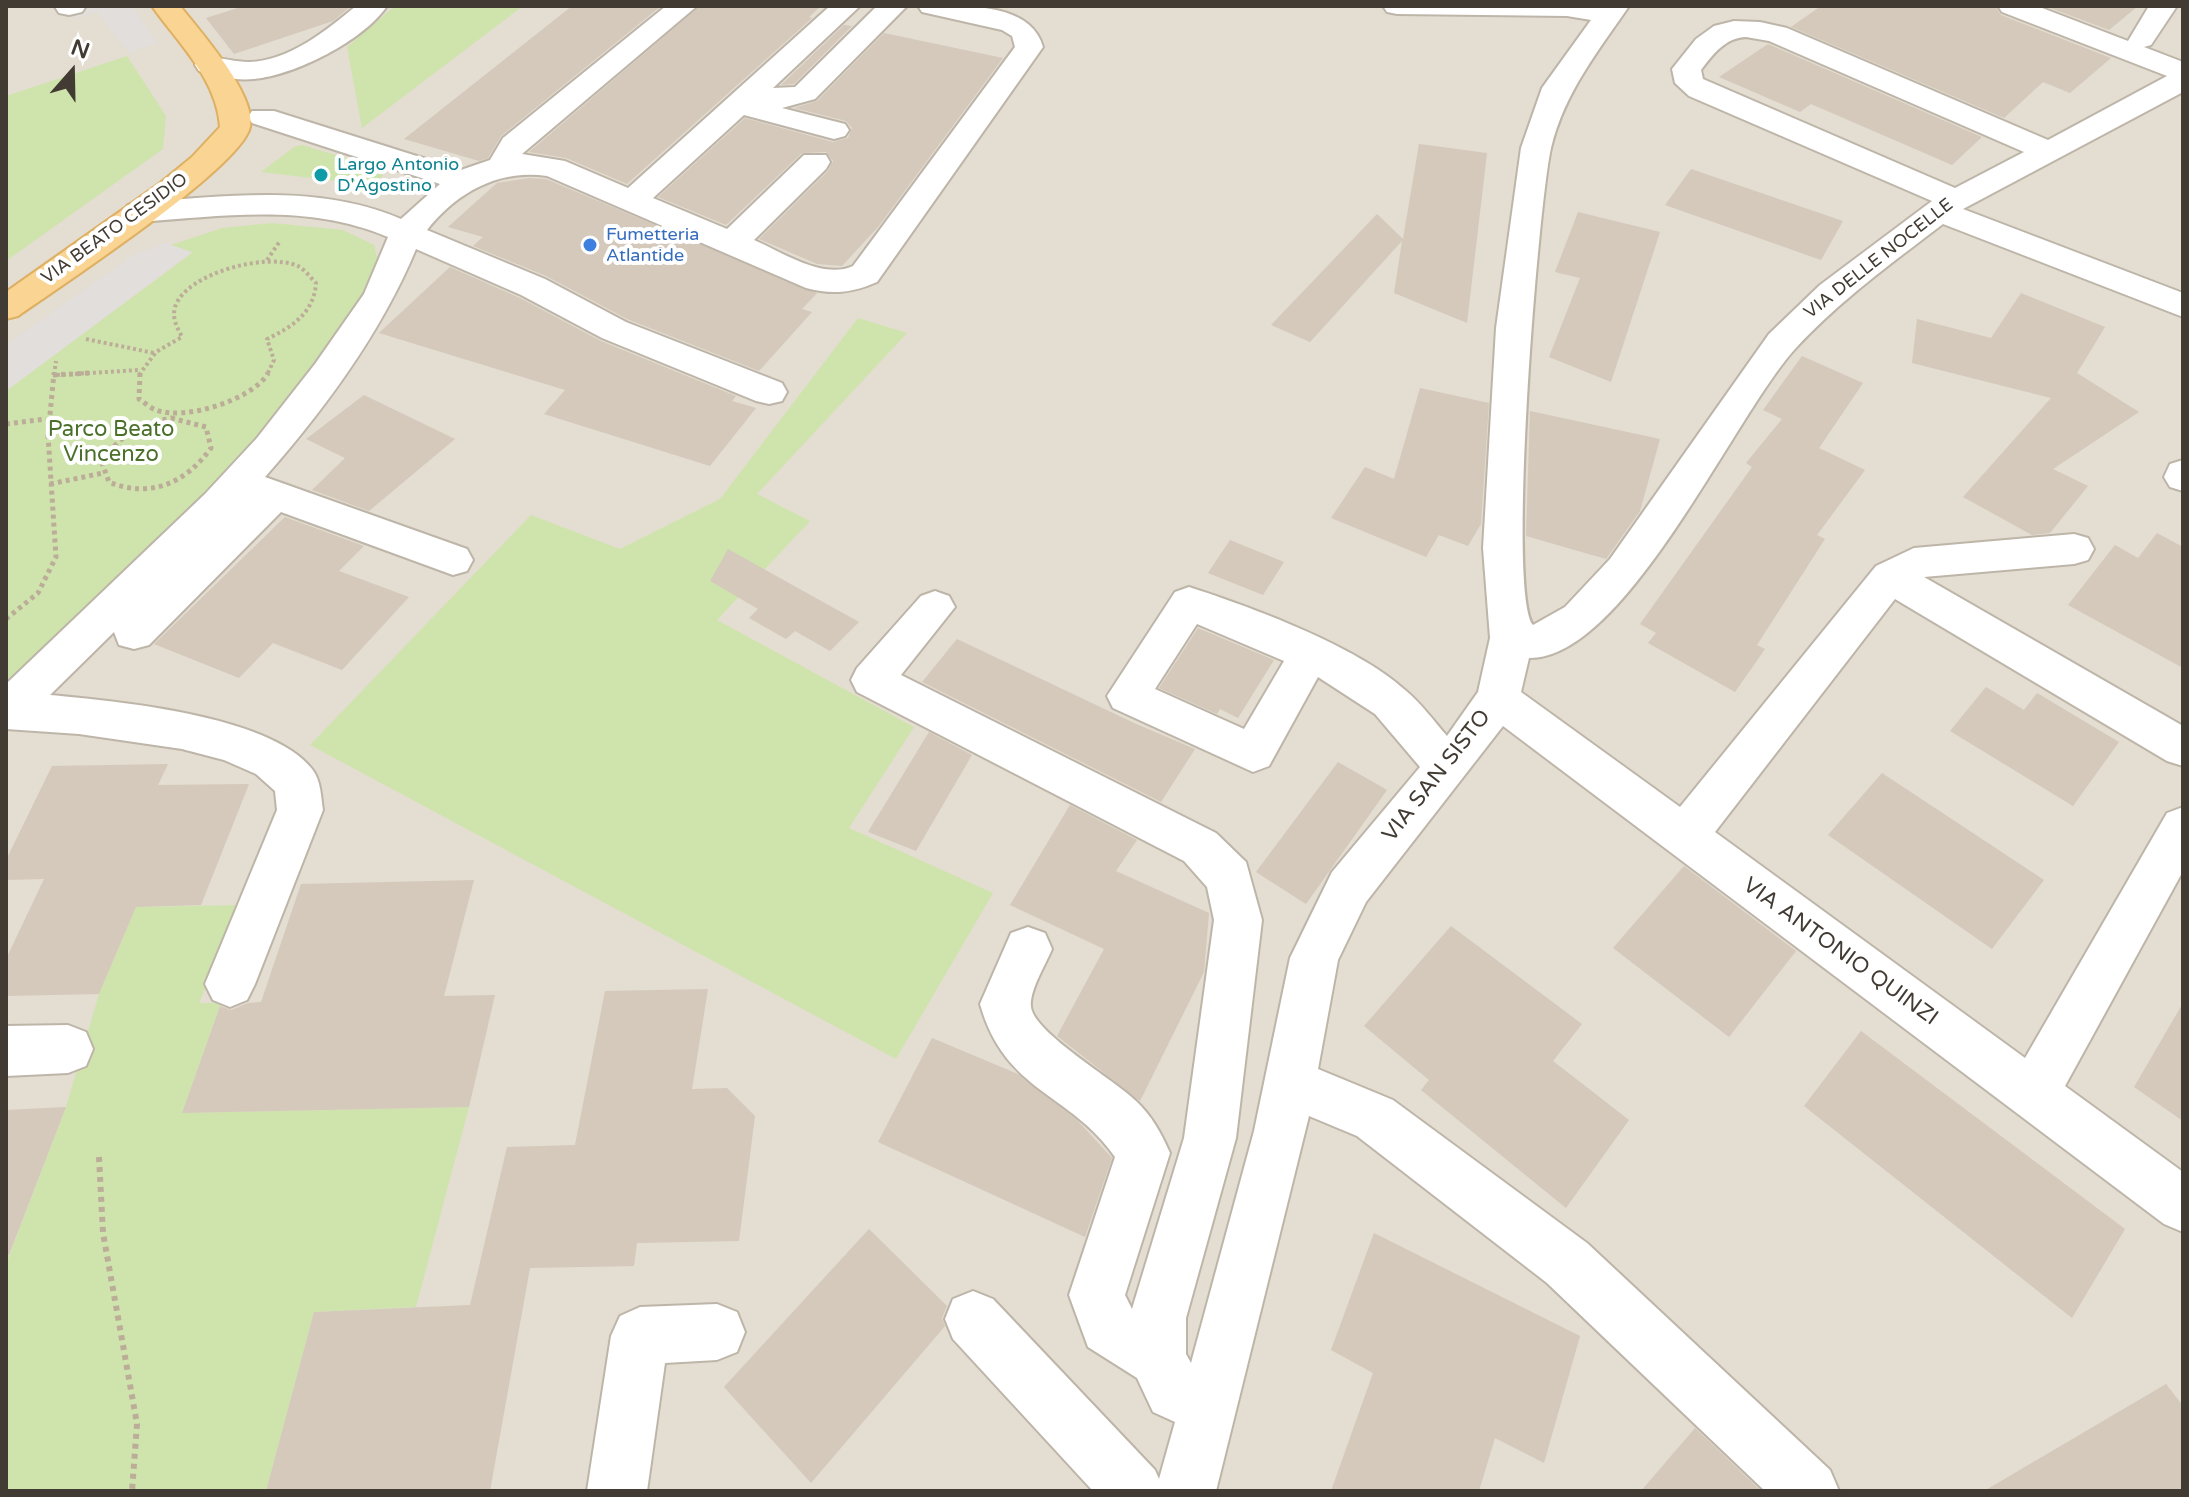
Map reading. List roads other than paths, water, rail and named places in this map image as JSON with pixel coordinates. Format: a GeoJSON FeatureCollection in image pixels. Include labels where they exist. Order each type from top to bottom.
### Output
{"type":"FeatureCollection","features":[{"type":"Feature","properties":{"kind":"main road"},"geometry":{"type":"LineString","coordinates":[[166,6],[209,65],[234,116],[234,131],[222,149]]}},
{"type":"Feature","properties":{"kind":"main road","name":"VIA BEATO CESIDIO"},"geometry":{"type":"LineString","coordinates":[[6,308],[222,149]]}},
{"type":"Feature","properties":{"kind":"street"},"geometry":{"type":"LineString","coordinates":[[209,65],[240,71],[273,67],[312,51],[373,6]]}},
{"type":"Feature","properties":{"kind":"street"},"geometry":{"type":"LineString","coordinates":[[505,165],[506,155],[514,144],[683,6]]}},
{"type":"Feature","properties":{"kind":"street"},"geometry":{"type":"LineString","coordinates":[[632,201],[846,6]]}},
{"type":"Feature","properties":{"kind":"street"},"geometry":{"type":"LineString","coordinates":[[746,98],[783,99],[805,93],[893,6]]}},
{"type":"Feature","properties":{"kind":"street"},"geometry":{"type":"LineString","coordinates":[[134,633],[257,489],[387,283],[407,232],[423,213],[463,181],[505,165],[521,163],[554,168],[824,282],[854,280],[868,270],[1029,47],[1025,32],[1011,24],[932,6]]}},
{"type":"Feature","properties":{"kind":"street"},"geometry":{"type":"LineString","coordinates":[[1397,6],[1613,10]]}},
{"type":"Feature","properties":{"kind":"street"},"geometry":{"type":"LineString","coordinates":[[2012,6],[2183,72]]}},
{"type":"Feature","properties":{"kind":"street"},"geometry":{"type":"LineString","coordinates":[[2052,6],[2183,55]]}},
{"type":"Feature","properties":{"kind":"street"},"geometry":{"type":"LineString","coordinates":[[2141,39],[2163,6]]}},
{"type":"Feature","properties":{"kind":"street","name":"VIA SAN SISTO"},"geometry":{"type":"LineString","coordinates":[[1186,1491],[1252,1245],[1314,958],[1332,916],[1349,887],[1447,767],[1498,698],[1511,638],[1503,548],[1513,328],[1526,207],[1536,148],[1549,103],[1568,71],[1613,10]]}},
{"type":"Feature","properties":{"kind":"street"},"geometry":{"type":"LineString","coordinates":[[222,149],[279,101],[349,26]]}},
{"type":"Feature","properties":{"kind":"street"},"geometry":{"type":"LineString","coordinates":[[2047,151],[1777,34],[1758,29],[1721,32],[1710,38],[1686,69],[1690,83],[1699,90],[1948,205],[2183,306]]}},
{"type":"Feature","properties":{"kind":"street","name":"VIA DELLE NOCELLE"},"geometry":{"type":"LineString","coordinates":[[1511,638],[1533,642],[1551,638],[1580,618],[1624,570],[1781,342],[1832,293],[1948,205],[2168,90],[2183,78]]}},
{"type":"Feature","properties":{"kind":"street"},"geometry":{"type":"LineString","coordinates":[[746,98],[834,130]]}},
{"type":"Feature","properties":{"kind":"street"},"geometry":{"type":"LineString","coordinates":[[279,101],[463,181]]}},
{"type":"Feature","properties":{"kind":"street"},"geometry":{"type":"LineString","coordinates":[[731,244],[815,162]]}},
{"type":"Feature","properties":{"kind":"street"},"geometry":{"type":"LineString","coordinates":[[139,212],[259,203],[308,205],[361,216],[407,232],[533,287],[614,330],[769,392]]}},
{"type":"Feature","properties":{"kind":"street"},"geometry":{"type":"LineString","coordinates":[[257,489],[453,560]]}},
{"type":"Feature","properties":{"kind":"street"},"geometry":{"type":"LineString","coordinates":[[7,710],[257,489]]}},
{"type":"Feature","properties":{"kind":"street"},"geometry":{"type":"LineString","coordinates":[[1684,837],[1890,577],[1914,563],[2074,549]]}},
{"type":"Feature","properties":{"kind":"street"},"geometry":{"type":"LineString","coordinates":[[1890,577],[2183,748]]}},
{"type":"Feature","properties":{"kind":"street"},"geometry":{"type":"LineString","coordinates":[[935,607],[872,680],[1200,847],[1229,877],[1238,920],[1210,1138],[1158,1318],[1157,1358],[1174,1391],[1208,1407]]}},
{"type":"Feature","properties":{"kind":"street"},"geometry":{"type":"LineString","coordinates":[[1309,656],[1353,677],[1388,700],[1447,767]]}},
{"type":"Feature","properties":{"kind":"street","name":"VIA ANTONIO QUINZI"},"geometry":{"type":"LineString","coordinates":[[1498,698],[2183,1205]]}},
{"type":"Feature","properties":{"kind":"street"},"geometry":{"type":"LineString","coordinates":[[7,710],[160,726],[225,742],[270,759],[295,777],[302,795],[300,810],[230,984]]}},
{"type":"Feature","properties":{"kind":"street"},"geometry":{"type":"LineString","coordinates":[[2033,1094],[2183,827]]}},
{"type":"Feature","properties":{"kind":"street"},"geometry":{"type":"LineString","coordinates":[[1028,949],[1005,1004],[1015,1032],[1052,1070],[1133,1132],[1143,1153],[1097,1295],[1108,1327],[1157,1358]]}},
{"type":"Feature","properties":{"kind":"street"},"geometry":{"type":"LineString","coordinates":[[6,1051],[68,1049]]}},
{"type":"Feature","properties":{"kind":"street"},"geometry":{"type":"LineString","coordinates":[[1289,1082],[1375,1118],[1567,1263],[1809,1491]]}},
{"type":"Feature","properties":{"kind":"street"},"geometry":{"type":"LineString","coordinates":[[973,1319],[1134,1491]]}},
{"type":"Feature","properties":{"kind":"street"},"geometry":{"type":"LineString","coordinates":[[617,1491],[640,1336],[717,1332]]}},
{"type":"Feature","properties":{"kind":"place","name":"Largo Antonio D'Agostino"},"geometry":{"type":"Point","coordinates":[321,175]}},
{"type":"Feature","properties":{"kind":"place","name":"Fumetteria Atlantide"},"geometry":{"type":"Point","coordinates":[590,245]}},
{"type":"Feature","properties":{"kind":"park label","name":"Parco Beato Vincenzo"},"geometry":{"type":"Point","coordinates":[111,442]}}]}
